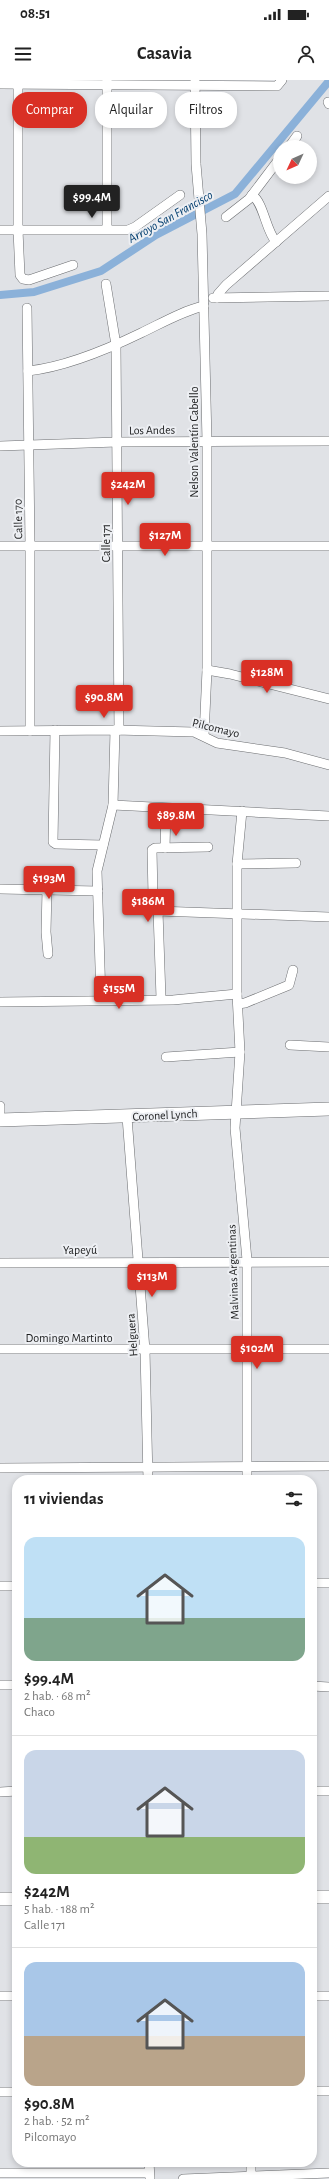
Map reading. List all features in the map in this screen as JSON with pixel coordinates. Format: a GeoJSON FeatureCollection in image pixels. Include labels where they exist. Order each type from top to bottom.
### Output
{"type":"FeatureCollection","features":[{"type":"Feature","properties":{"kind":"main road","name":"Coronel Lynch"},"geometry":{"type":"LineString","coordinates":[[0,1120],[126,1117],[329,1109]]}},
{"type":"Feature","properties":{"kind":"main road"},"geometry":{"type":"LineString","coordinates":[[317,1897],[329,1897]]}},
{"type":"Feature","properties":{"kind":"main road"},"geometry":{"type":"LineString","coordinates":[[0,1899],[12,1899]]}},
{"type":"Feature","properties":{"kind":"street"},"geometry":{"type":"LineString","coordinates":[[0,84],[18,82],[107,82],[277,86],[282,81]]}},
{"type":"Feature","properties":{"kind":"street"},"geometry":{"type":"LineString","coordinates":[[18,82],[19,271],[23,279],[29,280],[73,265]]}},
{"type":"Feature","properties":{"kind":"street"},"geometry":{"type":"LineString","coordinates":[[107,82],[107,230]]}},
{"type":"Feature","properties":{"kind":"street","name":"Nelson Valentín Cabello"},"geometry":{"type":"LineString","coordinates":[[195,83],[198,196],[201,225],[204,302],[207,441],[207,670],[204,736]]}},
{"type":"Feature","properties":{"kind":"street"},"geometry":{"type":"LineString","coordinates":[[294,140],[297,136]]}},
{"type":"Feature","properties":{"kind":"street"},"geometry":{"type":"LineString","coordinates":[[226,217],[252,194],[273,167]]}},
{"type":"Feature","properties":{"kind":"street"},"geometry":{"type":"LineString","coordinates":[[252,194],[258,200],[269,232],[276,242]]}},
{"type":"Feature","properties":{"kind":"street"},"geometry":{"type":"LineString","coordinates":[[0,230],[132,229],[180,196]]}},
{"type":"Feature","properties":{"kind":"street"},"geometry":{"type":"LineString","coordinates":[[218,298],[218,294],[226,284],[329,196]]}},
{"type":"Feature","properties":{"kind":"street","name":"Calle 171"},"geometry":{"type":"LineString","coordinates":[[101,999],[97,871],[113,805],[117,730],[118,546],[116,345],[106,284]]}},
{"type":"Feature","properties":{"kind":"street"},"geometry":{"type":"LineString","coordinates":[[28,371],[43,369],[116,345],[204,302],[218,298],[329,296]]}},
{"type":"Feature","properties":{"kind":"street","name":"Calle 170"},"geometry":{"type":"LineString","coordinates":[[27,308],[30,545],[30,730]]}},
{"type":"Feature","properties":{"kind":"street","name":"Los Andes"},"geometry":{"type":"LineString","coordinates":[[0,446],[117,442],[329,441]]}},
{"type":"Feature","properties":{"kind":"street"},"geometry":{"type":"LineString","coordinates":[[0,546],[329,546]]}},
{"type":"Feature","properties":{"kind":"street"},"geometry":{"type":"LineString","coordinates":[[207,670],[230,674],[329,699]]}},
{"type":"Feature","properties":{"kind":"street"},"geometry":{"type":"LineString","coordinates":[[55,730],[53,842],[56,844],[103,846]]}},
{"type":"Feature","properties":{"kind":"street","name":"Pilcomayo"},"geometry":{"type":"LineString","coordinates":[[0,731],[117,730],[194,732],[217,743],[285,753],[329,764]]}},
{"type":"Feature","properties":{"kind":"street"},"geometry":{"type":"LineString","coordinates":[[113,805],[166,809],[242,810],[329,816]]}},
{"type":"Feature","properties":{"kind":"street"},"geometry":{"type":"LineString","coordinates":[[165,848],[166,809]]}},
{"type":"Feature","properties":{"kind":"street"},"geometry":{"type":"LineString","coordinates":[[236,1112],[240,1052],[237,994],[237,864],[242,810]]}},
{"type":"Feature","properties":{"kind":"street"},"geometry":{"type":"LineString","coordinates":[[162,998],[158,911],[153,896],[152,850],[165,848],[208,847]]}},
{"type":"Feature","properties":{"kind":"street"},"geometry":{"type":"LineString","coordinates":[[237,864],[296,863]]}},
{"type":"Feature","properties":{"kind":"street"},"geometry":{"type":"LineString","coordinates":[[0,889],[98,891]]}},
{"type":"Feature","properties":{"kind":"street"},"geometry":{"type":"LineString","coordinates":[[47,890],[48,954]]}},
{"type":"Feature","properties":{"kind":"street"},"geometry":{"type":"LineString","coordinates":[[158,911],[329,916],[329,913]]}},
{"type":"Feature","properties":{"kind":"street"},"geometry":{"type":"LineString","coordinates":[[238,1004],[245,1003],[289,985],[293,970]]}},
{"type":"Feature","properties":{"kind":"street"},"geometry":{"type":"LineString","coordinates":[[0,1002],[162,998],[173,1000],[237,994]]}},
{"type":"Feature","properties":{"kind":"street"},"geometry":{"type":"LineString","coordinates":[[290,1045],[305,1047],[329,1047]]}},
{"type":"Feature","properties":{"kind":"street"},"geometry":{"type":"LineString","coordinates":[[166,1057],[240,1052]]}},
{"type":"Feature","properties":{"kind":"street"},"geometry":{"type":"LineString","coordinates":[[0,1106],[0,1112]]}},
{"type":"Feature","properties":{"kind":"street","name":"Malvinas Argentinas"},"geometry":{"type":"LineString","coordinates":[[236,1112],[235,1128],[247,1260],[246,1348],[248,1475]]}},
{"type":"Feature","properties":{"kind":"street","name":"Helguera"},"geometry":{"type":"LineString","coordinates":[[126,1117],[145,1350],[148,1475]]}},
{"type":"Feature","properties":{"kind":"street","name":"Yapeyú"},"geometry":{"type":"LineString","coordinates":[[0,1263],[247,1260],[329,1262]]}},
{"type":"Feature","properties":{"kind":"street","name":"Domingo Martinto"},"geometry":{"type":"LineString","coordinates":[[0,1349],[329,1349]]}},
{"type":"Feature","properties":{"kind":"street"},"geometry":{"type":"LineString","coordinates":[[0,1468],[329,1466]]}},
{"type":"Feature","properties":{"kind":"street"},"geometry":{"type":"LineString","coordinates":[[317,1584],[329,1583]]}},
{"type":"Feature","properties":{"kind":"street"},"geometry":{"type":"LineString","coordinates":[[0,1586],[12,1586]]}},
{"type":"Feature","properties":{"kind":"street"},"geometry":{"type":"LineString","coordinates":[[0,1685],[12,1685]]}},
{"type":"Feature","properties":{"kind":"street"},"geometry":{"type":"LineString","coordinates":[[317,1686],[329,1687]]}},
{"type":"Feature","properties":{"kind":"street"},"geometry":{"type":"LineString","coordinates":[[317,1791],[329,1791]]}},
{"type":"Feature","properties":{"kind":"street"},"geometry":{"type":"LineString","coordinates":[[0,1792],[12,1792]]}},
{"type":"Feature","properties":{"kind":"street"},"geometry":{"type":"LineString","coordinates":[[0,1996],[12,1996]]}},
{"type":"Feature","properties":{"kind":"street"},"geometry":{"type":"LineString","coordinates":[[317,1996],[329,1996]]}},
{"type":"Feature","properties":{"kind":"street"},"geometry":{"type":"LineString","coordinates":[[317,2091],[329,2091]]}},
{"type":"Feature","properties":{"kind":"street"},"geometry":{"type":"LineString","coordinates":[[0,2092],[12,2092]]}},
{"type":"Feature","properties":{"kind":"street"},"geometry":{"type":"LineString","coordinates":[[251,2167],[251,2176]]}},
{"type":"Feature","properties":{"kind":"street"},"geometry":{"type":"LineString","coordinates":[[0,2173],[149,2176]]}},
{"type":"Feature","properties":{"kind":"street"},"geometry":{"type":"LineString","coordinates":[[184,2179],[251,2176],[306,2176],[329,2173]]}},
{"type":"Feature","properties":{"kind":"waterway","name":"Arroyo San Francisco"},"geometry":{"type":"LineString","coordinates":[[0,295],[34,292],[101,271],[156,235],[235,194],[329,81]]}}]}
